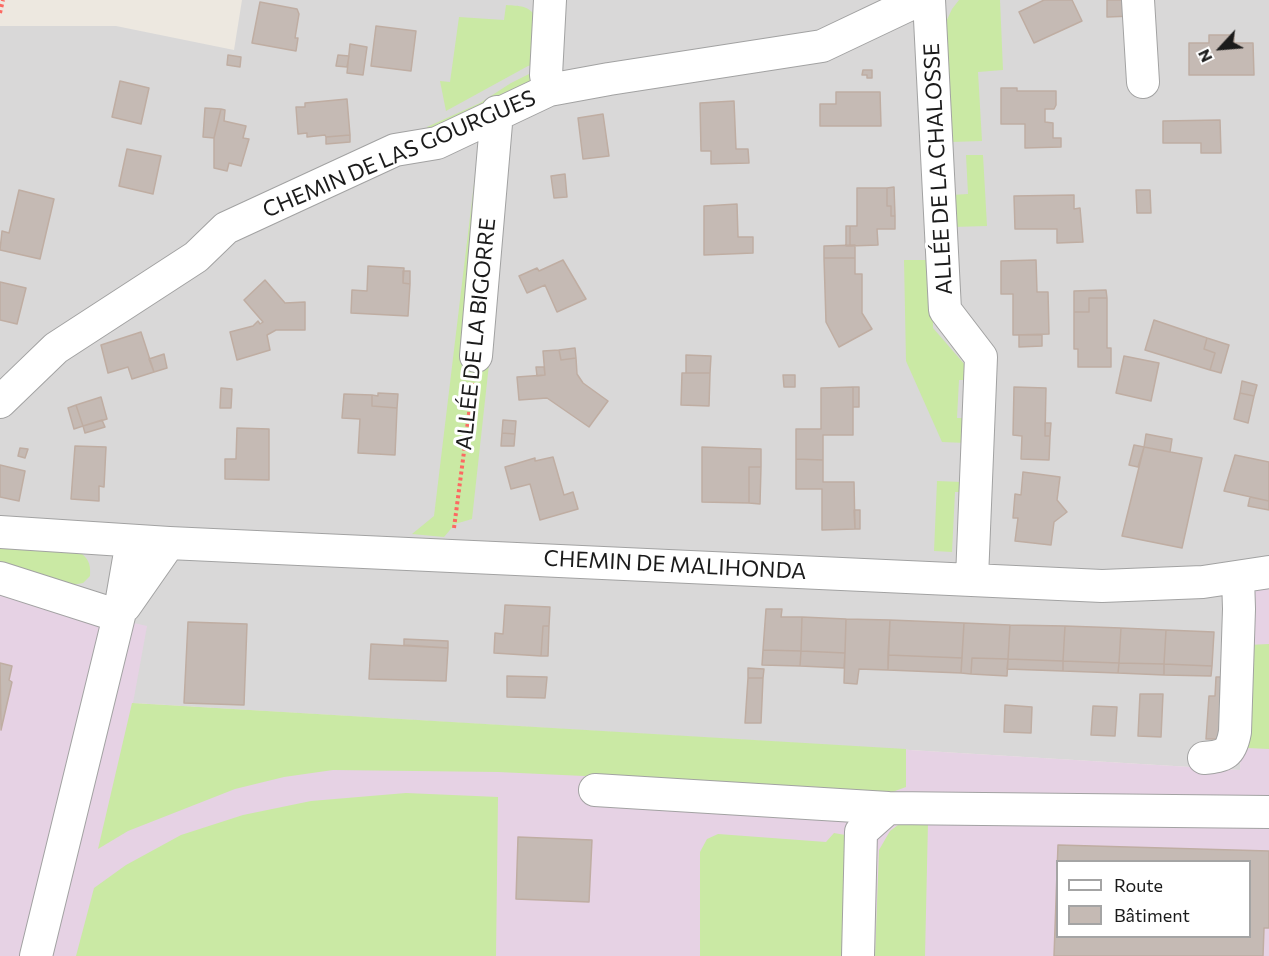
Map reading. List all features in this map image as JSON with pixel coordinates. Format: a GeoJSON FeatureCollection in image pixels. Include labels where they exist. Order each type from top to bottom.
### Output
{"type":"FeatureCollection","features":[{"type":"Feature","properties":{"kind":"street"},"geometry":{"type":"LineString","coordinates":[[549,90],[546,75],[550,0]]}},
{"type":"Feature","properties":{"kind":"street","name":"CHEMIN DE LAS GOURGUES"},"geometry":{"type":"LineString","coordinates":[[0,402],[56,348],[196,256],[226,228],[395,150],[437,142],[497,112],[549,90],[822,46],[919,0]]}},
{"type":"Feature","properties":{"kind":"street","name":"ALLÉE DE LA CHALOSSE"},"geometry":{"type":"LineString","coordinates":[[929,0],[945,310],[981,357],[972,578]]}},
{"type":"Feature","properties":{"kind":"street"},"geometry":{"type":"LineString","coordinates":[[1138,0],[1143,82]]}},
{"type":"Feature","properties":{"kind":"street","name":"ALLÉE DE LA BIGORRE"},"geometry":{"type":"LineString","coordinates":[[476,356],[497,112]]}},
{"type":"Feature","properties":{"kind":"street","name":"CHEMIN DE MALIHONDA"},"geometry":{"type":"LineString","coordinates":[[0,532],[169,543],[972,578],[1102,586],[1203,582],[1269,572]]}},
{"type":"Feature","properties":{"kind":"street"},"geometry":{"type":"LineString","coordinates":[[36,956],[119,616],[132,541]]}},
{"type":"Feature","properties":{"kind":"street"},"geometry":{"type":"LineString","coordinates":[[119,616],[169,543]]}},
{"type":"Feature","properties":{"kind":"street"},"geometry":{"type":"LineString","coordinates":[[1204,758],[1221,756],[1233,746],[1239,620],[1238,577]]}},
{"type":"Feature","properties":{"kind":"street"},"geometry":{"type":"LineString","coordinates":[[0,578],[119,616]]}},
{"type":"Feature","properties":{"kind":"street"},"geometry":{"type":"LineString","coordinates":[[595,790],[888,808],[1269,813]]}},
{"type":"Feature","properties":{"kind":"street"},"geometry":{"type":"LineString","coordinates":[[858,956],[861,832],[888,808]]}},
{"type":"Feature","properties":{"kind":"path"},"geometry":{"type":"LineString","coordinates":[[0,13],[3,0]]}},
{"type":"Feature","properties":{"kind":"path","name":"ALLÉE DE LA BIGORRE"},"geometry":{"type":"LineString","coordinates":[[450,555],[476,356]]}},
{"type":"Feature","properties":{"kind":"shaded area"},"geometry":{"type":"Polygon","coordinates":[[[242,0],[1269,0],[1269,572],[1246,576],[1240,770],[132,703],[0,592],[0,26],[116,26],[234,50],[242,0]]]}},
{"type":"Feature","properties":{"kind":"shaded area"},"geometry":{"type":"Polygon","coordinates":[[[1269,572],[1269,956],[0,956],[0,592],[147,626],[133,703],[1240,770],[1246,576],[1269,572]]]}},
{"type":"Feature","properties":{"kind":"green space"},"geometry":{"type":"Polygon","coordinates":[[[959,0],[1000,0],[1003,70],[978,72],[982,141],[951,142],[946,22],[959,0]]]}},
{"type":"Feature","properties":{"kind":"green space"},"geometry":{"type":"Polygon","coordinates":[[[506,5],[527,8],[536,18],[534,65],[528,66],[446,111],[440,81],[450,82],[459,17],[504,20],[506,5]]]}},
{"type":"Feature","properties":{"kind":"green space"},"geometry":{"type":"Polygon","coordinates":[[[533,72],[529,86],[427,136],[427,127],[480,103],[533,72]]]}},
{"type":"Feature","properties":{"kind":"green space"},"geometry":{"type":"Polygon","coordinates":[[[966,155],[983,155],[987,226],[953,227],[951,195],[968,194],[966,155]]]}},
{"type":"Feature","properties":{"kind":"green space"},"geometry":{"type":"Polygon","coordinates":[[[487,166],[490,355],[472,519],[455,524],[444,537],[412,534],[434,516],[476,167],[487,166]]]}},
{"type":"Feature","properties":{"kind":"green space"},"geometry":{"type":"Polygon","coordinates":[[[904,260],[933,260],[933,328],[966,366],[966,380],[959,380],[957,418],[966,418],[966,443],[942,442],[906,361],[904,260]]]}},
{"type":"Feature","properties":{"kind":"green space"},"geometry":{"type":"Polygon","coordinates":[[[937,481],[962,482],[962,492],[955,492],[952,552],[934,551],[937,481]]]}},
{"type":"Feature","properties":{"kind":"green space"},"geometry":{"type":"Polygon","coordinates":[[[0,545],[78,551],[88,561],[90,576],[83,583],[72,585],[0,564],[0,545]]]}},
{"type":"Feature","properties":{"kind":"green space"},"geometry":{"type":"Polygon","coordinates":[[[1269,644],[1269,749],[1247,748],[1247,645],[1269,644]]]}},
{"type":"Feature","properties":{"kind":"green space"},"geometry":{"type":"Polygon","coordinates":[[[132,703],[906,749],[906,787],[865,802],[837,798],[820,787],[498,772],[333,770],[284,777],[235,789],[128,831],[98,849],[132,703]]]}},
{"type":"Feature","properties":{"kind":"green space"},"geometry":{"type":"Polygon","coordinates":[[[406,793],[498,797],[496,956],[76,956],[94,888],[126,865],[181,835],[243,815],[311,801],[406,793]]]}},
{"type":"Feature","properties":{"kind":"green space"},"geometry":{"type":"Polygon","coordinates":[[[908,822],[928,822],[925,956],[875,956],[879,850],[890,831],[908,822]]]}},
{"type":"Feature","properties":{"kind":"green space"},"geometry":{"type":"Polygon","coordinates":[[[834,833],[851,836],[847,956],[700,956],[700,852],[707,839],[718,834],[826,842],[834,833]]]}},
{"type":"Feature","properties":{"kind":"building"},"geometry":{"type":"Polygon","coordinates":[[[1044,0],[1072,0],[1082,21],[1034,43],[1019,12],[1044,0]]]}},
{"type":"Feature","properties":{"kind":"building"},"geometry":{"type":"Polygon","coordinates":[[[1107,0],[1131,0],[1132,16],[1107,17],[1107,0]]]}},
{"type":"Feature","properties":{"kind":"building"},"geometry":{"type":"Polygon","coordinates":[[[260,2],[297,9],[299,14],[295,38],[298,38],[296,51],[252,43],[260,2]]]}},
{"type":"Feature","properties":{"kind":"building"},"geometry":{"type":"Polygon","coordinates":[[[376,26],[416,31],[411,71],[371,66],[376,26]]]}},
{"type":"Feature","properties":{"kind":"building"},"geometry":{"type":"Polygon","coordinates":[[[1209,35],[1234,35],[1234,43],[1253,43],[1254,75],[1189,75],[1189,43],[1209,43],[1209,35]]]}},
{"type":"Feature","properties":{"kind":"building"},"geometry":{"type":"Polygon","coordinates":[[[350,44],[367,47],[363,75],[347,73],[350,44]]]}},
{"type":"Feature","properties":{"kind":"building"},"geometry":{"type":"Polygon","coordinates":[[[228,55],[241,57],[240,67],[227,65],[228,55]]]}},
{"type":"Feature","properties":{"kind":"building"},"geometry":{"type":"Polygon","coordinates":[[[338,55],[349,56],[347,67],[336,66],[338,55]]]}},
{"type":"Feature","properties":{"kind":"building"},"geometry":{"type":"Polygon","coordinates":[[[863,70],[872,70],[872,78],[862,75],[863,70]]]}},
{"type":"Feature","properties":{"kind":"building"},"geometry":{"type":"Polygon","coordinates":[[[120,81],[149,88],[141,124],[112,117],[120,81]]]}},
{"type":"Feature","properties":{"kind":"building"},"geometry":{"type":"Polygon","coordinates":[[[1001,88],[1017,88],[1017,91],[1056,91],[1056,105],[1054,109],[1045,109],[1045,122],[1053,123],[1053,138],[1061,138],[1061,147],[1025,148],[1025,124],[1001,124],[1001,88]]]}},
{"type":"Feature","properties":{"kind":"building"},"geometry":{"type":"Polygon","coordinates":[[[836,92],[880,92],[881,126],[820,126],[820,104],[836,104],[836,92]]]}},
{"type":"Feature","properties":{"kind":"building"},"geometry":{"type":"Polygon","coordinates":[[[347,99],[350,135],[307,137],[307,133],[298,134],[296,107],[305,107],[305,103],[347,99]]]}},
{"type":"Feature","properties":{"kind":"building"},"geometry":{"type":"Polygon","coordinates":[[[734,101],[736,149],[748,149],[749,163],[711,164],[711,151],[701,151],[700,103],[734,101]]]}},
{"type":"Feature","properties":{"kind":"building"},"geometry":{"type":"Polygon","coordinates":[[[205,108],[221,109],[214,138],[203,137],[205,108]]]}},
{"type":"Feature","properties":{"kind":"building"},"geometry":{"type":"Polygon","coordinates":[[[221,109],[225,110],[224,121],[246,126],[243,138],[249,139],[241,166],[229,163],[227,171],[214,168],[214,138],[221,109]]]}},
{"type":"Feature","properties":{"kind":"building"},"geometry":{"type":"Polygon","coordinates":[[[603,114],[609,156],[583,159],[578,118],[603,114]]]}},
{"type":"Feature","properties":{"kind":"building"},"geometry":{"type":"Polygon","coordinates":[[[1220,120],[1221,153],[1201,153],[1201,143],[1163,143],[1163,121],[1220,120]]]}},
{"type":"Feature","properties":{"kind":"building"},"geometry":{"type":"Polygon","coordinates":[[[350,135],[350,142],[326,144],[326,137],[350,135]]]}},
{"type":"Feature","properties":{"kind":"building"},"geometry":{"type":"Polygon","coordinates":[[[127,149],[161,156],[153,194],[119,186],[127,149]]]}},
{"type":"Feature","properties":{"kind":"building"},"geometry":{"type":"Polygon","coordinates":[[[565,174],[567,197],[554,198],[551,176],[565,174]]]}},
{"type":"Feature","properties":{"kind":"building"},"geometry":{"type":"Polygon","coordinates":[[[894,187],[895,216],[891,216],[891,206],[887,206],[887,188],[894,187]]]}},
{"type":"Feature","properties":{"kind":"building"},"geometry":{"type":"Polygon","coordinates":[[[857,188],[887,188],[887,206],[891,206],[891,216],[895,216],[895,229],[877,229],[878,245],[850,246],[850,226],[857,226],[857,188]]]}},
{"type":"Feature","properties":{"kind":"building"},"geometry":{"type":"Polygon","coordinates":[[[19,190],[54,199],[40,259],[0,250],[2,231],[9,233],[19,190]]]}},
{"type":"Feature","properties":{"kind":"building"},"geometry":{"type":"Polygon","coordinates":[[[1136,190],[1150,190],[1151,213],[1137,213],[1136,190]]]}},
{"type":"Feature","properties":{"kind":"building"},"geometry":{"type":"Polygon","coordinates":[[[1074,195],[1074,209],[1080,208],[1083,242],[1057,243],[1057,229],[1015,229],[1014,196],[1074,195]]]}},
{"type":"Feature","properties":{"kind":"building"},"geometry":{"type":"Polygon","coordinates":[[[737,204],[738,237],[753,237],[753,253],[704,255],[704,206],[737,204]]]}},
{"type":"Feature","properties":{"kind":"building"},"geometry":{"type":"Polygon","coordinates":[[[846,226],[850,226],[850,246],[846,246],[846,226]]]}},
{"type":"Feature","properties":{"kind":"building"},"geometry":{"type":"Polygon","coordinates":[[[855,245],[855,258],[824,258],[824,246],[855,245]]]}},
{"type":"Feature","properties":{"kind":"building"},"geometry":{"type":"Polygon","coordinates":[[[824,258],[855,258],[855,274],[862,274],[862,313],[872,329],[839,347],[826,322],[824,258]]]}},
{"type":"Feature","properties":{"kind":"building"},"geometry":{"type":"Polygon","coordinates":[[[563,260],[586,299],[557,312],[545,285],[527,293],[519,276],[537,268],[539,271],[563,260]]]}},
{"type":"Feature","properties":{"kind":"building"},"geometry":{"type":"Polygon","coordinates":[[[1036,260],[1037,292],[1048,292],[1049,334],[1013,335],[1013,294],[1001,294],[1001,261],[1036,260]]]}},
{"type":"Feature","properties":{"kind":"building"},"geometry":{"type":"Polygon","coordinates":[[[368,266],[404,268],[403,283],[410,284],[408,316],[351,313],[352,290],[367,291],[368,266]]]}},
{"type":"Feature","properties":{"kind":"building"},"geometry":{"type":"Polygon","coordinates":[[[403,271],[410,271],[410,284],[403,283],[403,271]]]}},
{"type":"Feature","properties":{"kind":"building"},"geometry":{"type":"Polygon","coordinates":[[[265,280],[285,303],[305,302],[305,330],[276,330],[267,335],[270,350],[237,360],[230,332],[253,326],[258,321],[260,324],[263,322],[244,300],[265,280]]]}},
{"type":"Feature","properties":{"kind":"building"},"geometry":{"type":"Polygon","coordinates":[[[0,282],[26,288],[17,324],[0,320],[0,282]]]}},
{"type":"Feature","properties":{"kind":"building"},"geometry":{"type":"Polygon","coordinates":[[[1106,290],[1107,298],[1089,298],[1089,312],[1074,312],[1074,291],[1106,290]]]}},
{"type":"Feature","properties":{"kind":"building"},"geometry":{"type":"Polygon","coordinates":[[[1089,298],[1107,298],[1107,348],[1111,348],[1111,367],[1078,367],[1078,349],[1074,349],[1074,312],[1089,312],[1089,298]]]}},
{"type":"Feature","properties":{"kind":"building"},"geometry":{"type":"Polygon","coordinates":[[[1154,320],[1207,338],[1204,349],[1215,353],[1210,370],[1145,350],[1154,320]]]}},
{"type":"Feature","properties":{"kind":"building"},"geometry":{"type":"Polygon","coordinates":[[[141,332],[154,372],[132,379],[128,367],[108,373],[101,345],[141,332]]]}},
{"type":"Feature","properties":{"kind":"building"},"geometry":{"type":"Polygon","coordinates":[[[1019,335],[1042,335],[1042,346],[1019,347],[1019,335]]]}},
{"type":"Feature","properties":{"kind":"building"},"geometry":{"type":"Polygon","coordinates":[[[1207,338],[1229,345],[1221,373],[1210,370],[1215,353],[1204,349],[1207,338]]]}},
{"type":"Feature","properties":{"kind":"building"},"geometry":{"type":"Polygon","coordinates":[[[575,348],[576,358],[561,360],[559,350],[575,348]]]}},
{"type":"Feature","properties":{"kind":"building"},"geometry":{"type":"Polygon","coordinates":[[[559,350],[561,360],[576,358],[577,374],[583,383],[608,401],[589,427],[547,398],[519,400],[517,377],[545,375],[543,351],[559,350]]]}},
{"type":"Feature","properties":{"kind":"building"},"geometry":{"type":"Polygon","coordinates":[[[164,354],[167,368],[154,372],[149,359],[164,354]]]}},
{"type":"Feature","properties":{"kind":"building"},"geometry":{"type":"Polygon","coordinates":[[[686,355],[711,356],[710,373],[686,373],[686,355]]]}},
{"type":"Feature","properties":{"kind":"building"},"geometry":{"type":"Polygon","coordinates":[[[1124,356],[1159,363],[1151,401],[1116,393],[1124,356]]]}},
{"type":"Feature","properties":{"kind":"building"},"geometry":{"type":"Polygon","coordinates":[[[536,367],[544,367],[545,375],[537,376],[536,367]]]}},
{"type":"Feature","properties":{"kind":"building"},"geometry":{"type":"Polygon","coordinates":[[[682,373],[710,373],[709,406],[681,405],[682,373]]]}},
{"type":"Feature","properties":{"kind":"building"},"geometry":{"type":"Polygon","coordinates":[[[783,375],[795,375],[795,387],[784,387],[783,375]]]}},
{"type":"Feature","properties":{"kind":"building"},"geometry":{"type":"Polygon","coordinates":[[[1242,381],[1257,385],[1254,396],[1240,393],[1242,381]]]}},
{"type":"Feature","properties":{"kind":"building"},"geometry":{"type":"Polygon","coordinates":[[[853,387],[859,387],[859,407],[853,407],[853,387]]]}},
{"type":"Feature","properties":{"kind":"building"},"geometry":{"type":"Polygon","coordinates":[[[853,387],[853,435],[823,435],[823,460],[796,459],[796,429],[821,429],[821,388],[853,387]]]}},
{"type":"Feature","properties":{"kind":"building"},"geometry":{"type":"Polygon","coordinates":[[[1014,387],[1046,388],[1045,436],[1050,436],[1049,460],[1021,459],[1022,436],[1013,435],[1014,387]]]}},
{"type":"Feature","properties":{"kind":"building"},"geometry":{"type":"Polygon","coordinates":[[[221,388],[232,389],[231,408],[220,408],[221,388]]]}},
{"type":"Feature","properties":{"kind":"building"},"geometry":{"type":"Polygon","coordinates":[[[378,393],[398,394],[397,408],[372,406],[372,395],[378,396],[378,393]]]}},
{"type":"Feature","properties":{"kind":"building"},"geometry":{"type":"Polygon","coordinates":[[[1240,393],[1254,396],[1248,423],[1234,419],[1240,393]]]}},
{"type":"Feature","properties":{"kind":"building"},"geometry":{"type":"Polygon","coordinates":[[[344,394],[372,395],[372,406],[397,408],[395,455],[358,453],[360,419],[342,418],[344,394]]]}},
{"type":"Feature","properties":{"kind":"building"},"geometry":{"type":"Polygon","coordinates":[[[101,397],[107,419],[83,426],[76,405],[101,397]]]}},
{"type":"Feature","properties":{"kind":"building"},"geometry":{"type":"Polygon","coordinates":[[[76,405],[83,426],[74,429],[68,408],[76,405]]]}},
{"type":"Feature","properties":{"kind":"building"},"geometry":{"type":"Polygon","coordinates":[[[102,420],[105,427],[85,433],[83,426],[102,420]]]}},
{"type":"Feature","properties":{"kind":"building"},"geometry":{"type":"Polygon","coordinates":[[[503,420],[516,421],[515,434],[502,433],[503,420]]]}},
{"type":"Feature","properties":{"kind":"building"},"geometry":{"type":"Polygon","coordinates":[[[1045,423],[1051,423],[1050,436],[1045,436],[1045,423]]]}},
{"type":"Feature","properties":{"kind":"building"},"geometry":{"type":"Polygon","coordinates":[[[237,428],[269,429],[269,480],[225,479],[225,459],[236,459],[237,428]]]}},
{"type":"Feature","properties":{"kind":"building"},"geometry":{"type":"Polygon","coordinates":[[[502,433],[515,434],[514,446],[501,446],[502,433]]]}},
{"type":"Feature","properties":{"kind":"building"},"geometry":{"type":"Polygon","coordinates":[[[1146,434],[1172,439],[1170,452],[1144,447],[1146,434]]]}},
{"type":"Feature","properties":{"kind":"building"},"geometry":{"type":"Polygon","coordinates":[[[1134,445],[1144,447],[1138,467],[1129,465],[1134,445]]]}},
{"type":"Feature","properties":{"kind":"building"},"geometry":{"type":"Polygon","coordinates":[[[75,446],[106,447],[104,487],[99,486],[99,501],[71,499],[75,446]]]}},
{"type":"Feature","properties":{"kind":"building"},"geometry":{"type":"Polygon","coordinates":[[[702,447],[761,449],[761,467],[749,467],[749,503],[702,502],[702,447]]]}},
{"type":"Feature","properties":{"kind":"building"},"geometry":{"type":"Polygon","coordinates":[[[1144,447],[1202,458],[1182,548],[1122,536],[1144,447]]]}},
{"type":"Feature","properties":{"kind":"building"},"geometry":{"type":"Polygon","coordinates":[[[20,448],[28,449],[25,458],[18,456],[20,448]]]}},
{"type":"Feature","properties":{"kind":"building"},"geometry":{"type":"Polygon","coordinates":[[[1235,455],[1269,462],[1269,501],[1224,491],[1235,455]]]}},
{"type":"Feature","properties":{"kind":"building"},"geometry":{"type":"Polygon","coordinates":[[[553,457],[564,495],[573,492],[578,509],[540,520],[530,484],[511,489],[505,467],[535,458],[535,461],[553,457]]]}},
{"type":"Feature","properties":{"kind":"building"},"geometry":{"type":"Polygon","coordinates":[[[796,459],[823,460],[823,482],[854,482],[855,529],[822,530],[822,489],[796,489],[796,459]]]}},
{"type":"Feature","properties":{"kind":"building"},"geometry":{"type":"Polygon","coordinates":[[[0,465],[25,471],[19,501],[0,497],[0,465]]]}},
{"type":"Feature","properties":{"kind":"building"},"geometry":{"type":"Polygon","coordinates":[[[749,467],[761,467],[760,504],[749,503],[749,467]]]}},
{"type":"Feature","properties":{"kind":"building"},"geometry":{"type":"Polygon","coordinates":[[[1023,472],[1060,477],[1057,500],[1067,512],[1054,522],[1051,545],[1015,541],[1018,518],[1013,518],[1015,494],[1021,495],[1023,472]]]}},
{"type":"Feature","properties":{"kind":"building"},"geometry":{"type":"Polygon","coordinates":[[[1250,497],[1269,501],[1269,510],[1248,506],[1250,497]]]}},
{"type":"Feature","properties":{"kind":"building"},"geometry":{"type":"Polygon","coordinates":[[[854,510],[860,510],[860,529],[855,529],[854,510]]]}},
{"type":"Feature","properties":{"kind":"building"},"geometry":{"type":"Polygon","coordinates":[[[505,605],[550,607],[549,626],[543,626],[541,656],[494,653],[495,633],[503,634],[505,605]]]}},
{"type":"Feature","properties":{"kind":"building"},"geometry":{"type":"Polygon","coordinates":[[[766,609],[782,609],[781,617],[802,617],[801,651],[763,650],[766,609]]]}},
{"type":"Feature","properties":{"kind":"building"},"geometry":{"type":"Polygon","coordinates":[[[802,617],[846,619],[845,653],[801,651],[802,617]]]}},
{"type":"Feature","properties":{"kind":"building"},"geometry":{"type":"Polygon","coordinates":[[[846,619],[890,620],[888,670],[859,669],[857,684],[844,683],[846,619]]]}},
{"type":"Feature","properties":{"kind":"building"},"geometry":{"type":"Polygon","coordinates":[[[890,620],[964,623],[962,658],[888,655],[890,620]]]}},
{"type":"Feature","properties":{"kind":"building"},"geometry":{"type":"Polygon","coordinates":[[[188,622],[247,624],[244,705],[184,703],[188,622]]]}},
{"type":"Feature","properties":{"kind":"building"},"geometry":{"type":"Polygon","coordinates":[[[964,623],[1010,625],[1008,659],[972,658],[971,674],[961,673],[964,623]]]}},
{"type":"Feature","properties":{"kind":"building"},"geometry":{"type":"Polygon","coordinates":[[[1010,625],[1065,626],[1063,661],[1008,659],[1010,625]]]}},
{"type":"Feature","properties":{"kind":"building"},"geometry":{"type":"Polygon","coordinates":[[[543,626],[549,626],[548,656],[541,656],[543,626]]]}},
{"type":"Feature","properties":{"kind":"building"},"geometry":{"type":"Polygon","coordinates":[[[1065,626],[1121,628],[1119,663],[1063,661],[1065,626]]]}},
{"type":"Feature","properties":{"kind":"building"},"geometry":{"type":"Polygon","coordinates":[[[1121,628],[1166,630],[1164,664],[1119,663],[1121,628]]]}},
{"type":"Feature","properties":{"kind":"building"},"geometry":{"type":"Polygon","coordinates":[[[1166,630],[1214,632],[1212,666],[1164,664],[1166,630]]]}},
{"type":"Feature","properties":{"kind":"building"},"geometry":{"type":"Polygon","coordinates":[[[404,639],[448,641],[448,648],[404,645],[404,639]]]}},
{"type":"Feature","properties":{"kind":"building"},"geometry":{"type":"Polygon","coordinates":[[[371,644],[448,648],[446,681],[369,679],[371,644]]]}},
{"type":"Feature","properties":{"kind":"building"},"geometry":{"type":"Polygon","coordinates":[[[763,650],[801,651],[800,666],[762,665],[763,650]]]}},
{"type":"Feature","properties":{"kind":"building"},"geometry":{"type":"Polygon","coordinates":[[[801,651],[845,653],[844,668],[800,666],[801,651]]]}},
{"type":"Feature","properties":{"kind":"building"},"geometry":{"type":"Polygon","coordinates":[[[888,655],[962,658],[961,673],[888,670],[888,655]]]}},
{"type":"Feature","properties":{"kind":"building"},"geometry":{"type":"Polygon","coordinates":[[[972,658],[1008,659],[1007,676],[971,674],[972,658]]]}},
{"type":"Feature","properties":{"kind":"building"},"geometry":{"type":"Polygon","coordinates":[[[1008,659],[1063,661],[1063,671],[1007,669],[1008,659]]]}},
{"type":"Feature","properties":{"kind":"building"},"geometry":{"type":"Polygon","coordinates":[[[1063,661],[1119,663],[1118,673],[1063,671],[1063,661]]]}},
{"type":"Feature","properties":{"kind":"building"},"geometry":{"type":"Polygon","coordinates":[[[0,663],[12,666],[9,680],[12,682],[1,730],[0,663]]]}},
{"type":"Feature","properties":{"kind":"building"},"geometry":{"type":"Polygon","coordinates":[[[1119,663],[1164,664],[1164,675],[1118,673],[1119,663]]]}},
{"type":"Feature","properties":{"kind":"building"},"geometry":{"type":"Polygon","coordinates":[[[1164,664],[1212,666],[1211,676],[1164,675],[1164,664]]]}},
{"type":"Feature","properties":{"kind":"building"},"geometry":{"type":"Polygon","coordinates":[[[748,668],[764,669],[763,678],[748,678],[748,668]]]}},
{"type":"Feature","properties":{"kind":"building"},"geometry":{"type":"Polygon","coordinates":[[[507,676],[547,677],[545,698],[507,697],[507,676]]]}},
{"type":"Feature","properties":{"kind":"building"},"geometry":{"type":"Polygon","coordinates":[[[1216,677],[1229,677],[1226,739],[1206,739],[1209,696],[1215,696],[1216,677]]]}},
{"type":"Feature","properties":{"kind":"building"},"geometry":{"type":"Polygon","coordinates":[[[748,678],[763,678],[761,723],[745,723],[748,678]]]}},
{"type":"Feature","properties":{"kind":"building"},"geometry":{"type":"Polygon","coordinates":[[[1140,694],[1163,694],[1161,737],[1138,736],[1140,694]]]}},
{"type":"Feature","properties":{"kind":"building"},"geometry":{"type":"Polygon","coordinates":[[[1005,705],[1032,707],[1031,733],[1004,732],[1005,705]]]}},
{"type":"Feature","properties":{"kind":"building"},"geometry":{"type":"Polygon","coordinates":[[[1093,706],[1117,707],[1115,736],[1091,735],[1093,706]]]}},
{"type":"Feature","properties":{"kind":"building"},"geometry":{"type":"Polygon","coordinates":[[[518,837],[592,840],[589,902],[516,899],[518,837]]]}},
{"type":"Feature","properties":{"kind":"building"},"geometry":{"type":"Polygon","coordinates":[[[1058,845],[1269,851],[1269,928],[1264,928],[1263,956],[1054,956],[1056,900],[1056,938],[1251,938],[1251,860],[1057,860],[1058,845]]]}}]}
